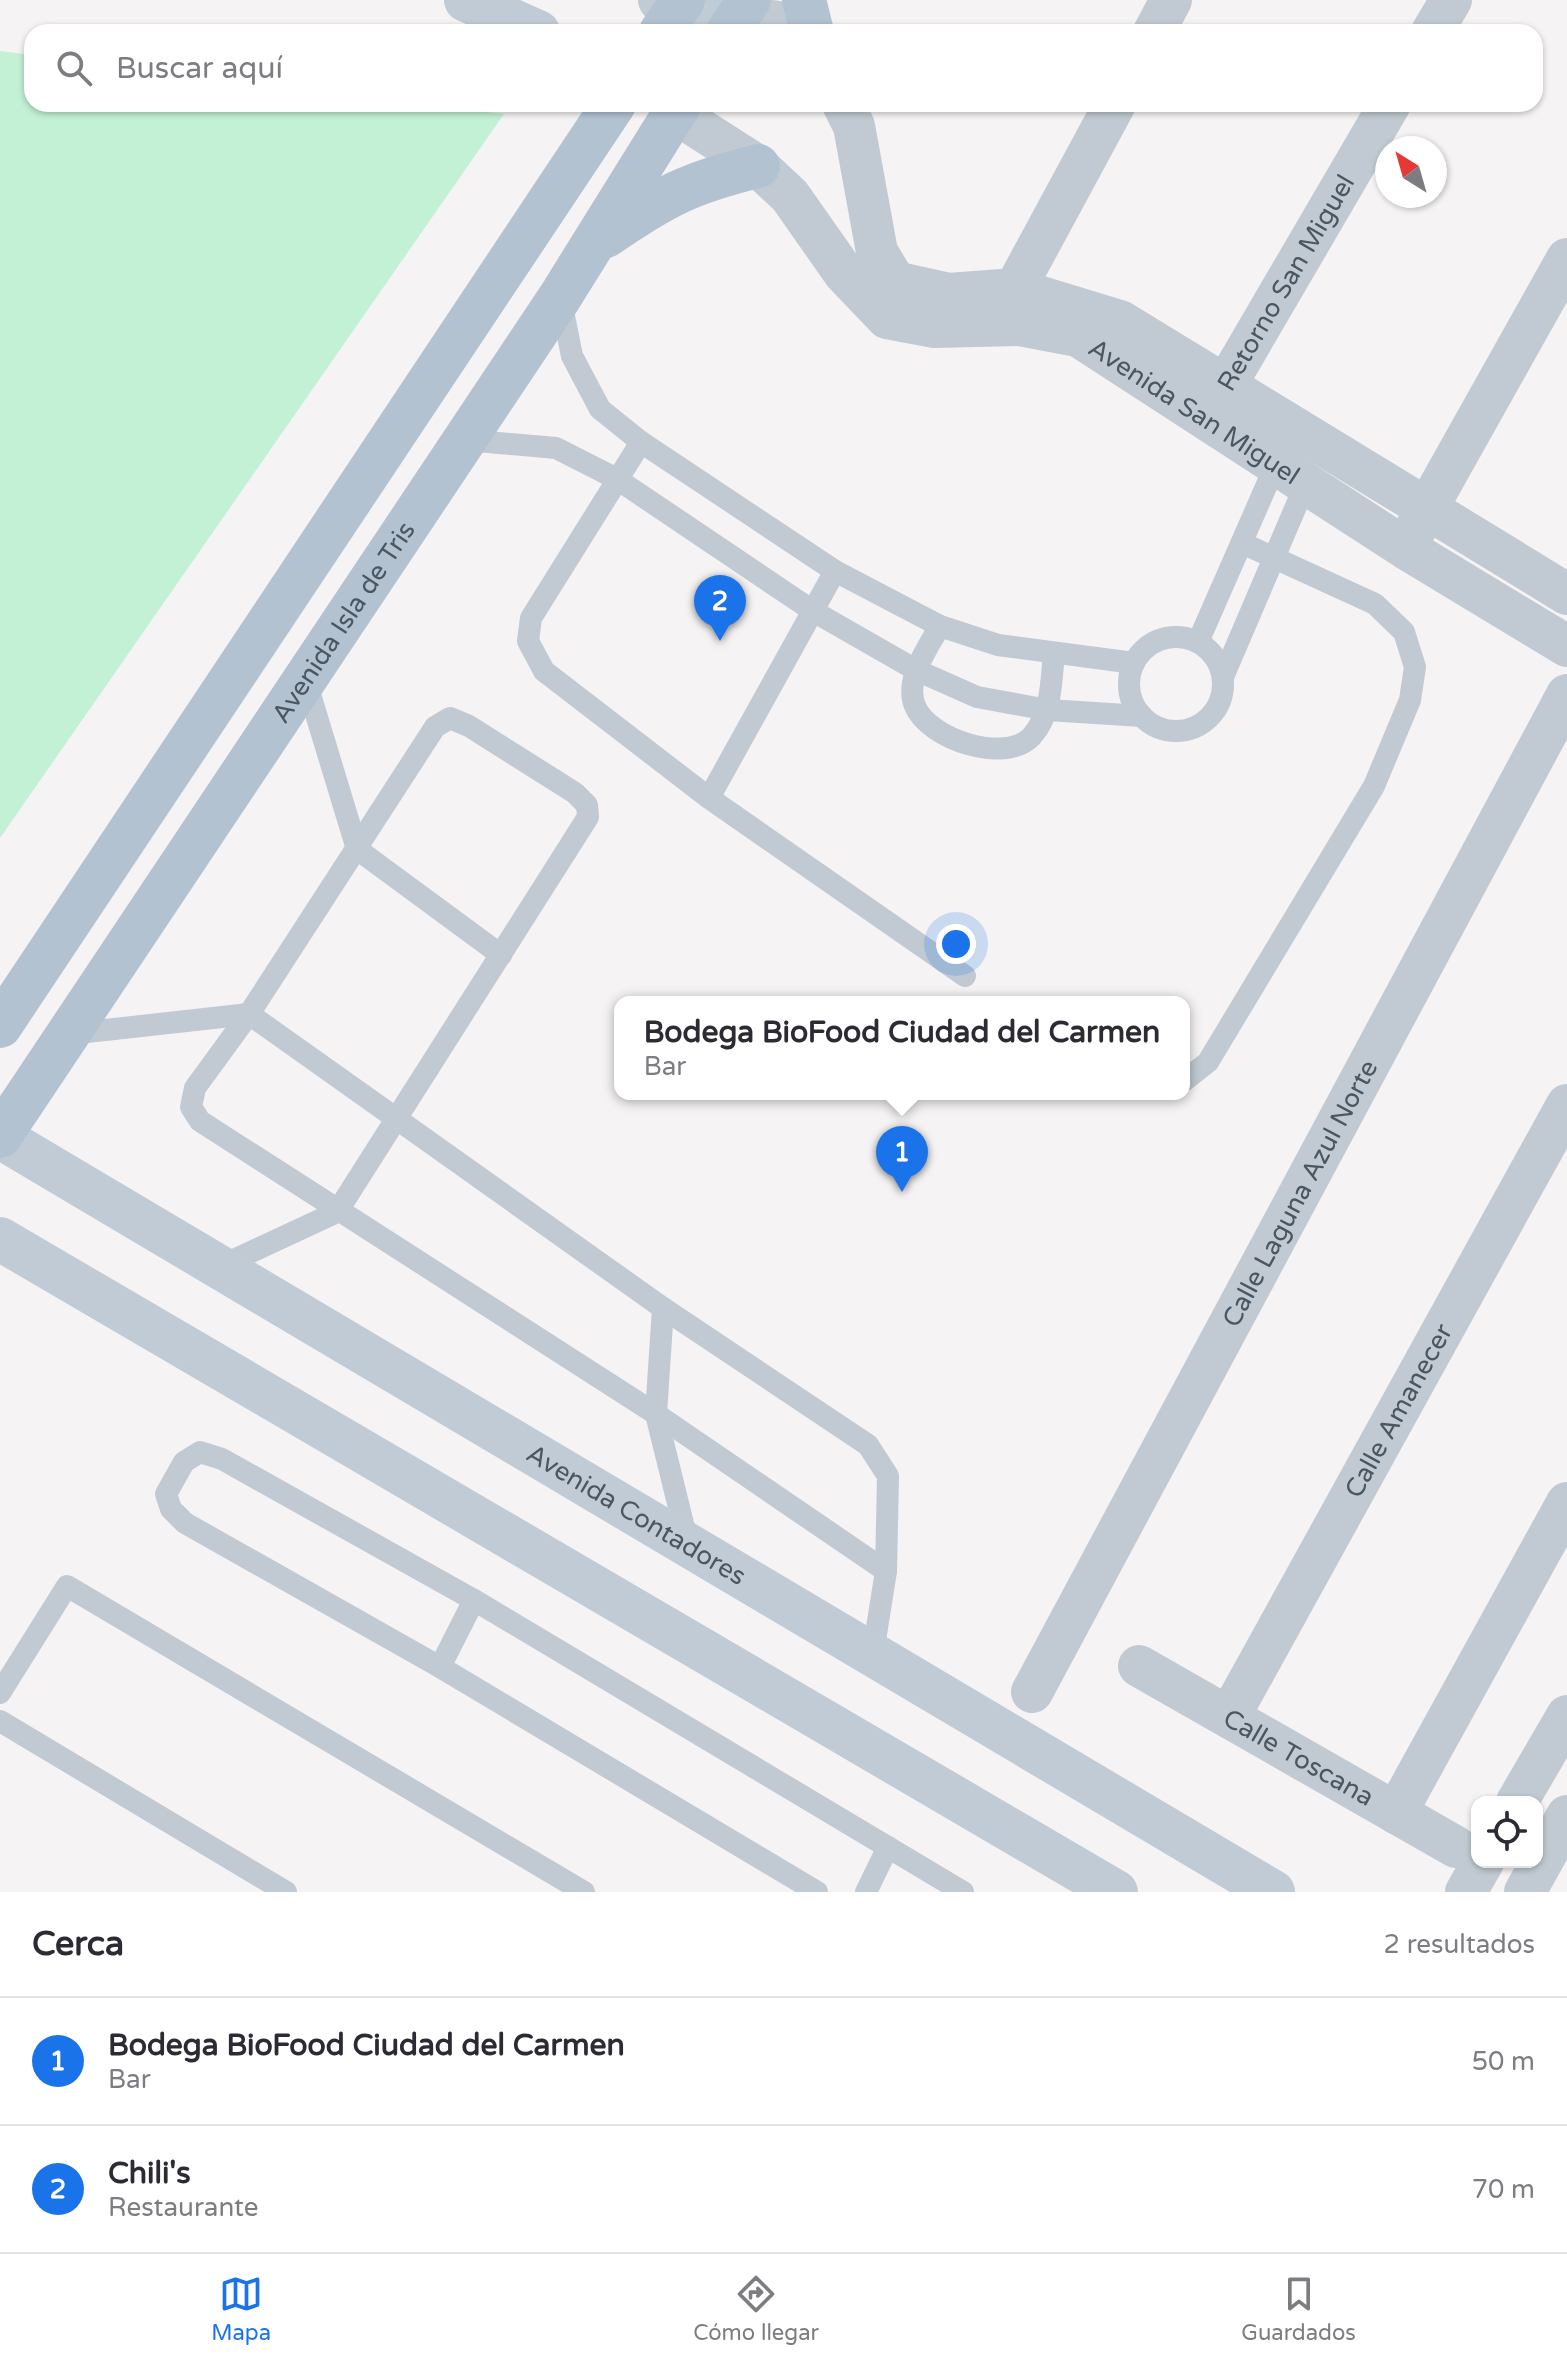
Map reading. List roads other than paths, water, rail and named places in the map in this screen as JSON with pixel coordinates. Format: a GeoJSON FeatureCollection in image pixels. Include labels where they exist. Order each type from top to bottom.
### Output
{"type":"FeatureCollection","features":[{"type":"Feature","properties":{"kind":"main road"},"geometry":{"type":"LineString","coordinates":[[466,0],[520,24]]}},
{"type":"Feature","properties":{"kind":"main road"},"geometry":{"type":"LineString","coordinates":[[804,0],[810,24]]}},
{"type":"Feature","properties":{"kind":"main road"},"geometry":{"type":"LineString","coordinates":[[670,10],[738,16]]}},
{"type":"Feature","properties":{"kind":"main road"},"geometry":{"type":"LineString","coordinates":[[0,1026],[609,112]]}},
{"type":"Feature","properties":{"kind":"main road","name":"Avenida Isla de Tris"},"geometry":{"type":"LineString","coordinates":[[0,1137],[560,297],[670,112]]}},
{"type":"Feature","properties":{"kind":"main road"},"geometry":{"type":"LineString","coordinates":[[594,244],[666,195],[702,179],[758,166]]}},
{"type":"Feature","properties":{"kind":"main road","name":"Avenida Contadores"},"geometry":{"type":"LineString","coordinates":[[0,1137],[1273,1892]]}},
{"type":"Feature","properties":{"kind":"main road"},"geometry":{"type":"LineString","coordinates":[[0,1239],[1116,1892]]}},
{"type":"Feature","properties":{"kind":"street"},"geometry":{"type":"LineString","coordinates":[[1158,24],[1171,0]]}},
{"type":"Feature","properties":{"kind":"street"},"geometry":{"type":"LineString","coordinates":[[1437,24],[1451,0]]}},
{"type":"Feature","properties":{"kind":"street"},"geometry":{"type":"LineString","coordinates":[[738,16],[780,24]]}},
{"type":"Feature","properties":{"kind":"street","name":"Avenida San Miguel"},"geometry":{"type":"LineString","coordinates":[[680,112],[758,166],[790,196],[844,273],[887,318],[935,327],[1020,325],[1078,336],[1216,401],[1428,508],[1567,594]]}},
{"type":"Feature","properties":{"kind":"street","name":"Avenida San Miguel"},"geometry":{"type":"LineString","coordinates":[[847,112],[854,126],[877,252],[895,282],[949,294],[1015,289],[1120,321],[1216,401],[1291,474],[1405,548],[1567,646]]}},
{"type":"Feature","properties":{"kind":"street"},"geometry":{"type":"LineString","coordinates":[[1015,289],[1111,112]]}},
{"type":"Feature","properties":{"kind":"street","name":"Retorno San Miguel"},"geometry":{"type":"LineString","coordinates":[[1216,401],[1385,112]]}},
{"type":"Feature","properties":{"kind":"street"},"geometry":{"type":"LineString","coordinates":[[1405,548],[1567,259]]}},
{"type":"Feature","properties":{"kind":"street","name":"Calle Laguna Azul Norte"},"geometry":{"type":"LineString","coordinates":[[1032,1692],[1567,695]]}},
{"type":"Feature","properties":{"kind":"street","name":"Calle Amanecer"},"geometry":{"type":"LineString","coordinates":[[1229,1717],[1567,1105]]}},
{"type":"Feature","properties":{"kind":"street"},"geometry":{"type":"LineString","coordinates":[[1396,1813],[1567,1503]]}},
{"type":"Feature","properties":{"kind":"street","name":"Calle Toscana"},"geometry":{"type":"LineString","coordinates":[[1139,1666],[1470,1855]]}},
{"type":"Feature","properties":{"kind":"street"},"geometry":{"type":"LineString","coordinates":[[1520,1796],[1567,1716]]}},
{"type":"Feature","properties":{"kind":"street"},"geometry":{"type":"LineString","coordinates":[[1525,1892],[1567,1816]]}},
{"type":"Feature","properties":{"kind":"street"},"geometry":{"type":"LineString","coordinates":[[1466,1892],[1470,1855]]}},
{"type":"Feature","properties":{"kind":"lane"},"geometry":{"type":"LineString","coordinates":[[560,297],[572,356],[600,409],[641,442],[835,571],[940,626],[998,645],[1134,663]]}},
{"type":"Feature","properties":{"kind":"lane"},"geometry":{"type":"LineString","coordinates":[[464,440],[556,448],[617,479],[813,611],[916,670],[977,697],[1048,710],[1142,716],[1168,731],[1196,727],[1218,706],[1223,677],[1275,556],[1291,474]]}},
{"type":"Feature","properties":{"kind":"lane"},"geometry":{"type":"LineString","coordinates":[[641,442],[531,618],[528,641],[544,671],[709,798],[965,976]]}},
{"type":"Feature","properties":{"kind":"lane"},"geometry":{"type":"LineString","coordinates":[[1198,642],[1242,543],[1291,474]]}},
{"type":"Feature","properties":{"kind":"lane"},"geometry":{"type":"LineString","coordinates":[[1190,1076],[1208,1062],[1374,786],[1410,700],[1415,667],[1404,632],[1375,604],[1242,543]]}},
{"type":"Feature","properties":{"kind":"lane"},"geometry":{"type":"LineString","coordinates":[[709,798],[835,571]]}},
{"type":"Feature","properties":{"kind":"lane"},"geometry":{"type":"LineString","coordinates":[[940,626],[916,670],[913,704],[929,728],[959,742],[997,750],[1031,738],[1048,710],[1054,653]]}},
{"type":"Feature","properties":{"kind":"lane"},"geometry":{"type":"LineString","coordinates":[[1142,716],[1130,691],[1134,663],[1155,642],[1169,638],[1198,642],[1210,651],[1223,677]]}},
{"type":"Feature","properties":{"kind":"lane"},"geometry":{"type":"LineString","coordinates":[[305,678],[357,849],[501,955]]}},
{"type":"Feature","properties":{"kind":"lane"},"geometry":{"type":"LineString","coordinates":[[219,1267],[337,1212],[588,817],[587,805],[575,793],[469,726],[450,718],[435,727],[249,1014],[195,1088],[191,1107],[200,1121],[337,1212],[656,1414],[886,1571]]}},
{"type":"Feature","properties":{"kind":"lane"},"geometry":{"type":"LineString","coordinates":[[68,1034],[249,1014],[663,1308],[868,1445],[888,1476],[886,1571],[873,1653]]}},
{"type":"Feature","properties":{"kind":"lane"},"geometry":{"type":"LineString","coordinates":[[663,1308],[656,1414],[688,1544]]}},
{"type":"Feature","properties":{"kind":"lane"},"geometry":{"type":"LineString","coordinates":[[817,1892],[440,1667],[185,1523],[171,1509],[166,1494],[184,1462],[200,1452],[222,1459],[474,1600],[963,1892]]}},
{"type":"Feature","properties":{"kind":"lane"},"geometry":{"type":"LineString","coordinates":[[0,1693],[67,1586],[584,1892]]}},
{"type":"Feature","properties":{"kind":"lane"},"geometry":{"type":"LineString","coordinates":[[440,1667],[474,1600]]}},
{"type":"Feature","properties":{"kind":"lane"},"geometry":{"type":"LineString","coordinates":[[0,1721],[286,1892]]}},
{"type":"Feature","properties":{"kind":"lane"},"geometry":{"type":"LineString","coordinates":[[866,1892],[888,1847]]}},
{"type":"Feature","properties":{"kind":"place","name":"Chili's"},"geometry":{"type":"Point","coordinates":[720,641]}},
{"type":"Feature","properties":{"kind":"place","name":"Bodega BioFood Ciudad del Carmen"},"geometry":{"type":"Point","coordinates":[902,1192]}}]}
